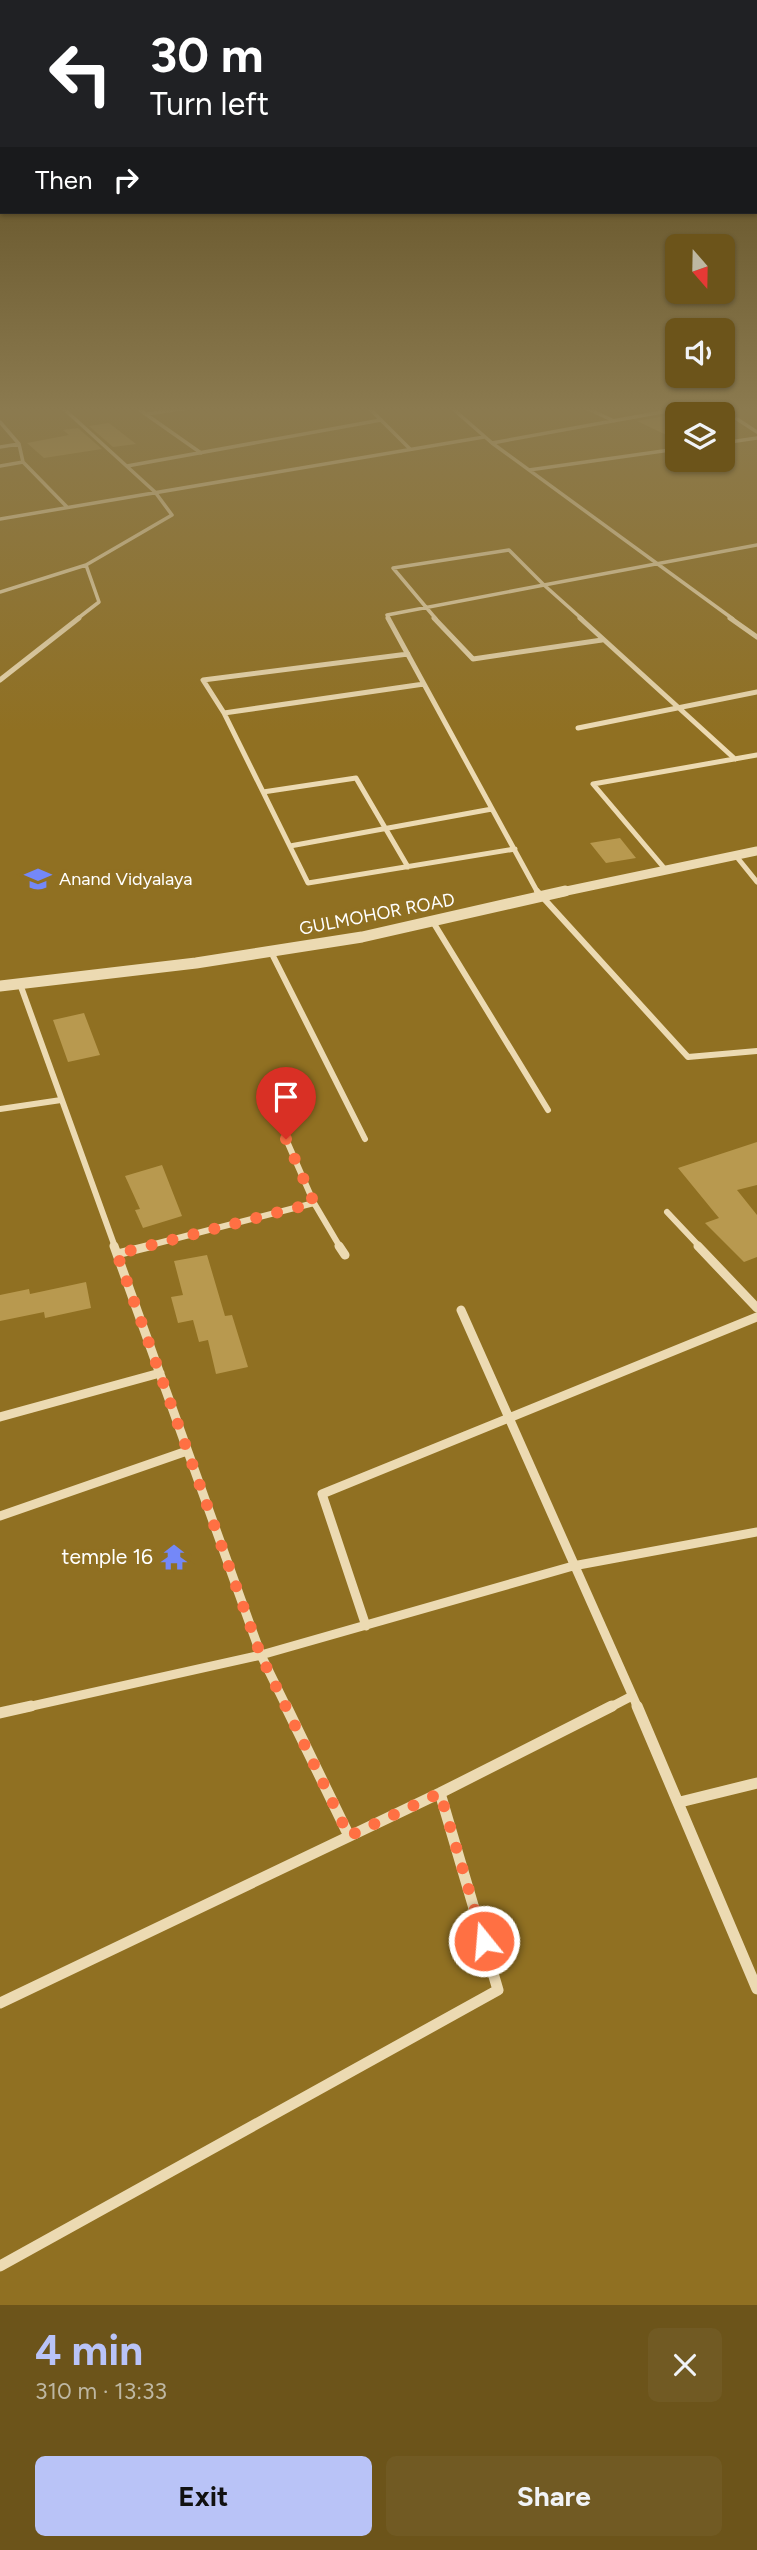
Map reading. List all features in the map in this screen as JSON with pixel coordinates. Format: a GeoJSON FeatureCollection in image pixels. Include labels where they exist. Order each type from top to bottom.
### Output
{"type":"FeatureCollection","features":[{"type":"Feature","properties":{"kind":"street"},"geometry":{"type":"LineString","coordinates":[[0,519],[19,516]]}},
{"type":"Feature","properties":{"kind":"street"},"geometry":{"type":"LineString","coordinates":[[0,592],[86,565],[171,516]]}},
{"type":"Feature","properties":{"kind":"street"},"geometry":{"type":"LineString","coordinates":[[590,516],[757,637]]}},
{"type":"Feature","properties":{"kind":"street"},"geometry":{"type":"LineString","coordinates":[[757,545],[387,615],[540,896],[688,1058],[757,1051]]}},
{"type":"Feature","properties":{"kind":"street"},"geometry":{"type":"LineString","coordinates":[[602,640],[473,659],[426,609],[393,568],[509,550],[602,640],[735,759]]}},
{"type":"Feature","properties":{"kind":"street"},"geometry":{"type":"LineString","coordinates":[[0,680],[99,602],[86,565]]}},
{"type":"Feature","properties":{"kind":"street"},"geometry":{"type":"LineString","coordinates":[[408,654],[202,680],[224,713],[308,883],[515,849]]}},
{"type":"Feature","properties":{"kind":"street"},"geometry":{"type":"LineString","coordinates":[[224,713],[424,684]]}},
{"type":"Feature","properties":{"kind":"street"},"geometry":{"type":"LineString","coordinates":[[578,729],[757,692]]}},
{"type":"Feature","properties":{"kind":"street"},"geometry":{"type":"LineString","coordinates":[[665,869],[593,784],[757,755]]}},
{"type":"Feature","properties":{"kind":"street"},"geometry":{"type":"LineString","coordinates":[[263,792],[356,778],[408,867]]}},
{"type":"Feature","properties":{"kind":"street"},"geometry":{"type":"LineString","coordinates":[[290,846],[492,809]]}},
{"type":"Feature","properties":{"kind":"street","name":"GULMOHOR ROAD"},"geometry":{"type":"LineString","coordinates":[[0,986],[271,952],[433,922],[540,896],[757,851]]}},
{"type":"Feature","properties":{"kind":"street"},"geometry":{"type":"LineString","coordinates":[[736,856],[757,882]]}},
{"type":"Feature","properties":{"kind":"street"},"geometry":{"type":"LineString","coordinates":[[433,922],[548,1110]]}},
{"type":"Feature","properties":{"kind":"street"},"geometry":{"type":"LineString","coordinates":[[271,952],[365,1139]]}},
{"type":"Feature","properties":{"kind":"street"},"geometry":{"type":"LineString","coordinates":[[20,984],[261,1656],[349,1836]]}},
{"type":"Feature","properties":{"kind":"street"},"geometry":{"type":"LineString","coordinates":[[0,1109],[61,1100]]}},
{"type":"Feature","properties":{"kind":"street"},"geometry":{"type":"LineString","coordinates":[[286,1139],[314,1203],[345,1255]]}},
{"type":"Feature","properties":{"kind":"street"},"geometry":{"type":"LineString","coordinates":[[117,1254],[314,1203]]}},
{"type":"Feature","properties":{"kind":"street"},"geometry":{"type":"LineString","coordinates":[[667,1212],[757,1308]]}},
{"type":"Feature","properties":{"kind":"street"},"geometry":{"type":"LineString","coordinates":[[461,1310],[680,1802],[757,1989]]}},
{"type":"Feature","properties":{"kind":"street"},"geometry":{"type":"LineString","coordinates":[[366,1626],[321,1494],[757,1317]]}},
{"type":"Feature","properties":{"kind":"street"},"geometry":{"type":"LineString","coordinates":[[0,1417],[160,1373]]}},
{"type":"Feature","properties":{"kind":"street"},"geometry":{"type":"LineString","coordinates":[[0,1516],[187,1451]]}},
{"type":"Feature","properties":{"kind":"street"},"geometry":{"type":"LineString","coordinates":[[0,1713],[261,1656],[573,1566],[757,1532]]}},
{"type":"Feature","properties":{"kind":"street"},"geometry":{"type":"LineString","coordinates":[[0,2003],[440,1793],[632,1696]]}},
{"type":"Feature","properties":{"kind":"street"},"geometry":{"type":"LineString","coordinates":[[680,1802],[757,1783]]}},
{"type":"Feature","properties":{"kind":"street"},"geometry":{"type":"LineString","coordinates":[[0,2266],[498,1990],[440,1793]]}},
{"type":"Feature","properties":{"kind":"building"},"geometry":{"type":"Polygon","coordinates":[[[620,838],[636,858],[606,863],[590,843],[620,838]]]}},
{"type":"Feature","properties":{"kind":"building"},"geometry":{"type":"Polygon","coordinates":[[[84,1013],[100,1055],[68,1062],[53,1020],[84,1013]]]}},
{"type":"Feature","properties":{"kind":"building"},"geometry":{"type":"Polygon","coordinates":[[[757,1142],[757,1185],[737,1190],[757,1215],[757,1257],[744,1262],[705,1223],[719,1218],[678,1168],[757,1142]]]}},
{"type":"Feature","properties":{"kind":"building"},"geometry":{"type":"Polygon","coordinates":[[[162,1165],[182,1216],[143,1228],[135,1210],[140,1209],[125,1176],[162,1165]]]}},
{"type":"Feature","properties":{"kind":"building"},"geometry":{"type":"Polygon","coordinates":[[[207,1255],[225,1316],[232,1315],[248,1367],[216,1374],[208,1340],[199,1342],[193,1320],[178,1323],[171,1297],[183,1295],[174,1261],[207,1255]]]}},
{"type":"Feature","properties":{"kind":"building"},"geometry":{"type":"Polygon","coordinates":[[[86,1282],[91,1308],[45,1318],[44,1312],[0,1321],[0,1295],[29,1289],[30,1294],[86,1282]]]}},
{"type":"Feature","properties":{"kind":"place","name":"Anand Vidyalaya"},"geometry":{"type":"Point","coordinates":[38,879]}},
{"type":"Feature","properties":{"kind":"place","name":"temple 16"},"geometry":{"type":"Point","coordinates":[174,1557]}},
{"type":"Feature","properties":{"kind":"route"},"geometry":{"type":"LineString","coordinates":[[286,1139],[314,1203],[117,1254],[261,1656],[349,1836],[440,1793],[484,1941]]}}]}
